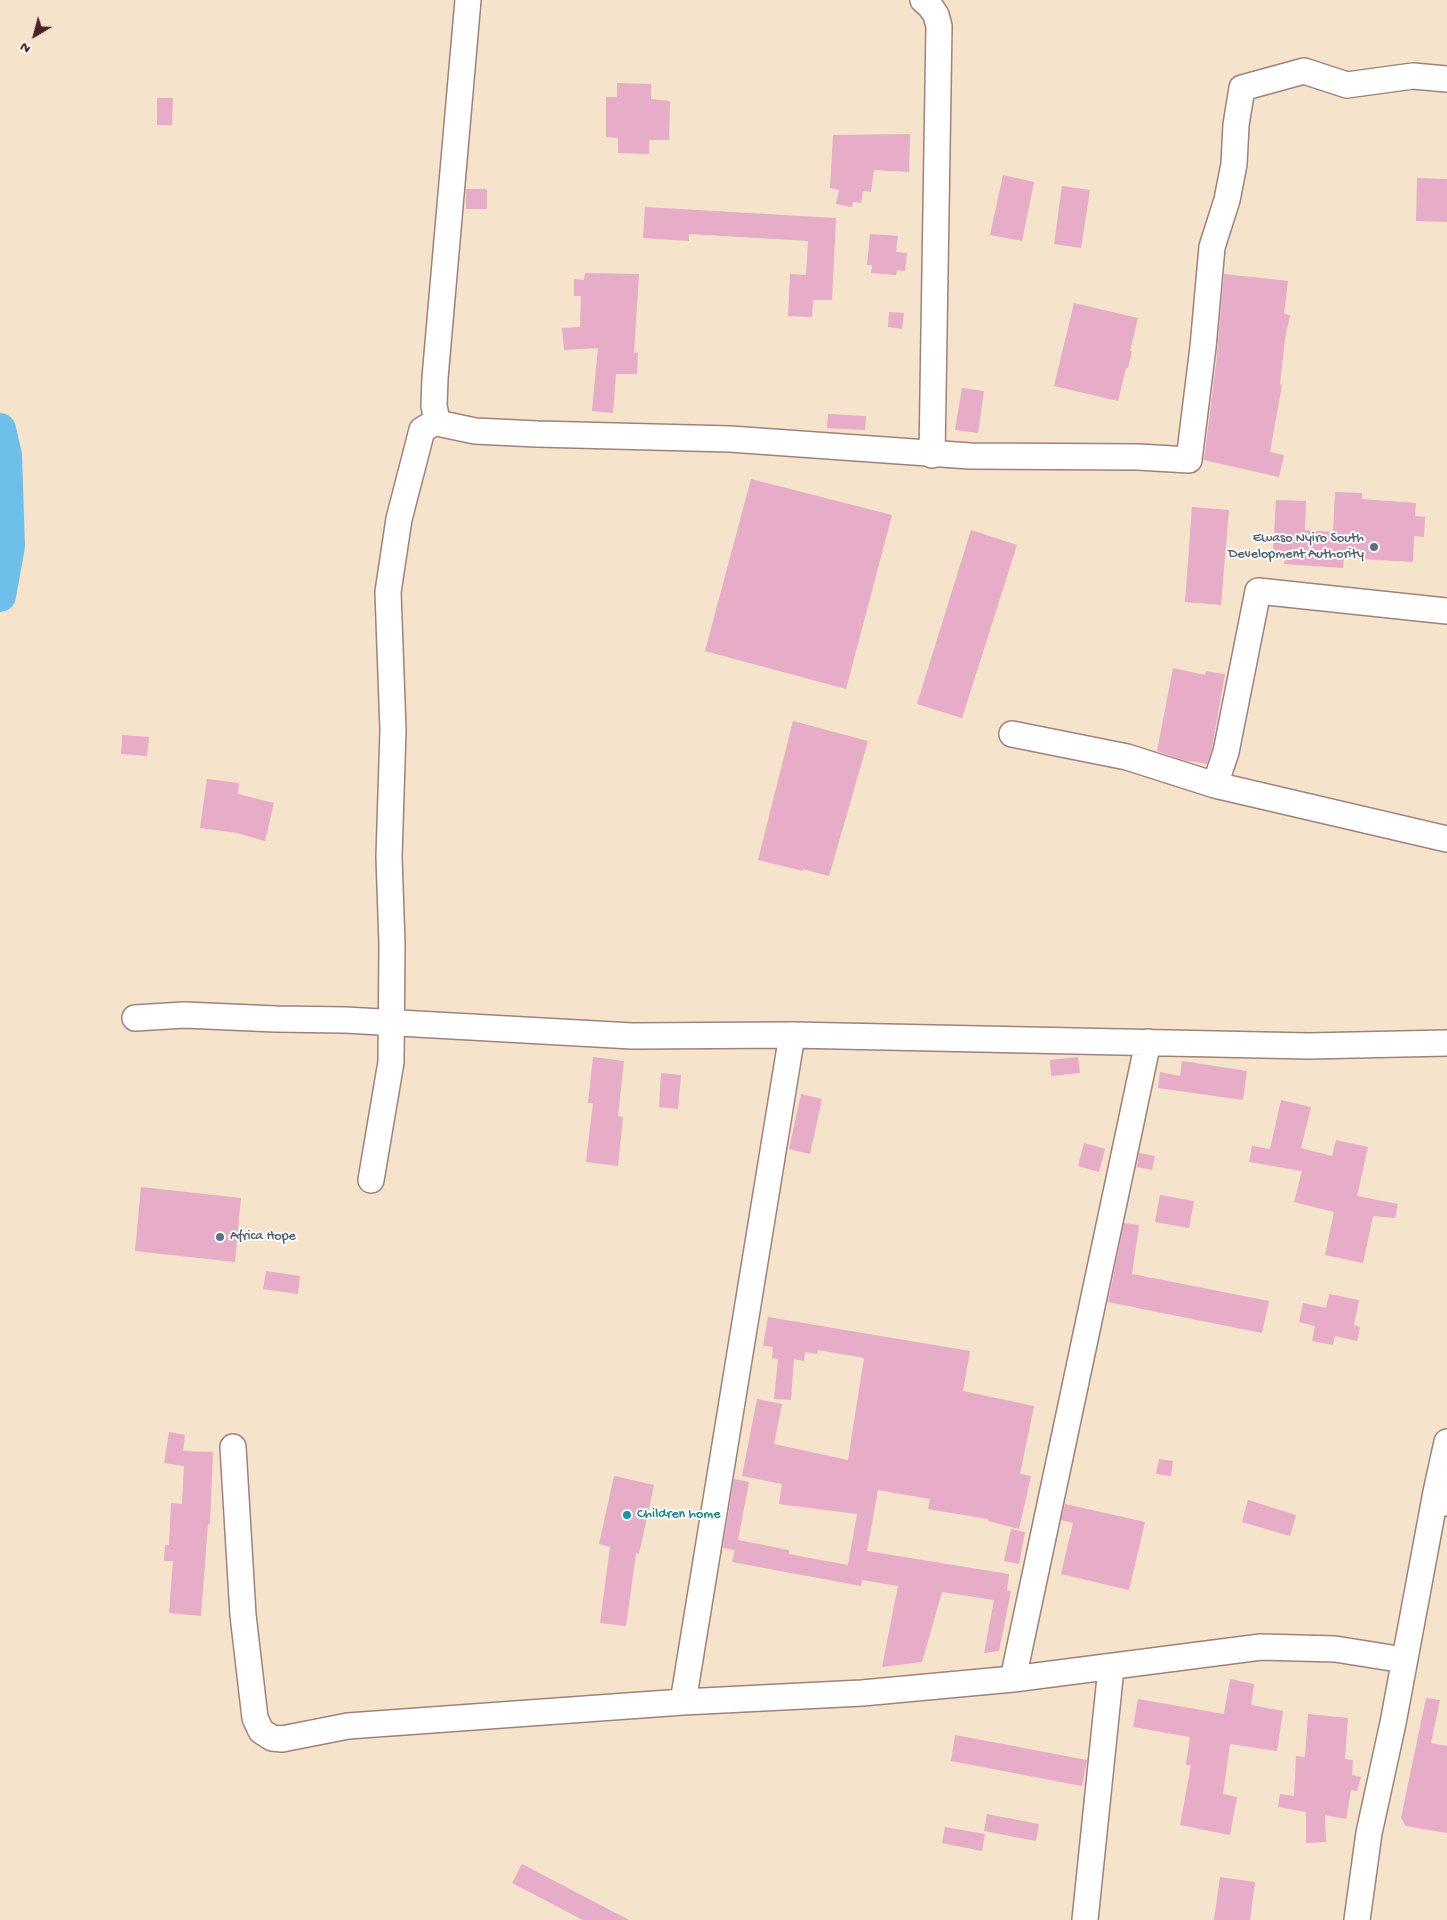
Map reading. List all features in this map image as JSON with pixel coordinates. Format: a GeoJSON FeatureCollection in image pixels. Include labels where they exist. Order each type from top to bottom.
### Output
{"type":"FeatureCollection","features":[{"type":"Feature","properties":{"kind":"street"},"geometry":{"type":"LineString","coordinates":[[468,0],[434,406],[437,420],[447,426],[475,431],[730,439],[932,455],[1138,457],[1189,460],[1203,347],[1212,248],[1227,200],[1234,164],[1236,125],[1242,88],[1304,71],[1347,84],[1413,76],[1447,79]]}},
{"type":"Feature","properties":{"kind":"street"},"geometry":{"type":"LineString","coordinates":[[923,0],[936,15],[939,26],[932,455]]}},
{"type":"Feature","properties":{"kind":"street"},"geometry":{"type":"LineString","coordinates":[[371,1180],[391,1062],[392,944],[390,857],[393,730],[388,592],[398,519],[422,430],[437,420]]}},
{"type":"Feature","properties":{"kind":"street"},"geometry":{"type":"LineString","coordinates":[[1214,785],[1226,752],[1258,591],[1447,611]]}},
{"type":"Feature","properties":{"kind":"street"},"geometry":{"type":"LineString","coordinates":[[1012,734],[1127,757],[1214,785],[1447,839]]}},
{"type":"Feature","properties":{"kind":"street"},"geometry":{"type":"LineString","coordinates":[[135,1018],[184,1015],[632,1036],[792,1035],[1309,1046],[1447,1043]]}},
{"type":"Feature","properties":{"kind":"street"},"geometry":{"type":"LineString","coordinates":[[683,1702],[792,1035]]}},
{"type":"Feature","properties":{"kind":"street"},"geometry":{"type":"LineString","coordinates":[[1013,1679],[1148,1042]]}},
{"type":"Feature","properties":{"kind":"street"},"geometry":{"type":"LineString","coordinates":[[1357,1920],[1368,1832],[1393,1723],[1404,1660],[1442,1497],[1447,1442]]}},
{"type":"Feature","properties":{"kind":"street"},"geometry":{"type":"LineString","coordinates":[[234,1447],[243,1615],[255,1718],[261,1731],[266,1735],[282,1739],[348,1726],[683,1702],[862,1693],[1013,1679],[1110,1668],[1261,1647],[1335,1648],[1404,1660]]}},
{"type":"Feature","properties":{"kind":"street"},"geometry":{"type":"LineString","coordinates":[[1085,1920],[1110,1668]]}},
{"type":"Feature","properties":{"kind":"building"},"geometry":{"type":"Polygon","coordinates":[[[617,83],[651,84],[651,99],[670,101],[669,140],[649,140],[649,154],[618,153],[618,138],[606,137],[606,97],[617,97],[617,83]]]}},
{"type":"Feature","properties":{"kind":"building"},"geometry":{"type":"Polygon","coordinates":[[[157,98],[173,98],[172,125],[157,125],[157,98]]]}},
{"type":"Feature","properties":{"kind":"building"},"geometry":{"type":"Polygon","coordinates":[[[910,134],[909,172],[874,170],[871,192],[863,191],[861,203],[853,202],[852,207],[836,204],[839,190],[830,188],[833,135],[910,134]]]}},
{"type":"Feature","properties":{"kind":"building"},"geometry":{"type":"Polygon","coordinates":[[[1003,175],[1034,182],[1022,241],[990,235],[1003,175]]]}},
{"type":"Feature","properties":{"kind":"building"},"geometry":{"type":"Polygon","coordinates":[[[1417,178],[1447,179],[1447,222],[1416,221],[1417,178]]]}},
{"type":"Feature","properties":{"kind":"building"},"geometry":{"type":"Polygon","coordinates":[[[1062,186],[1090,190],[1081,248],[1054,244],[1062,186]]]}},
{"type":"Feature","properties":{"kind":"building"},"geometry":{"type":"Polygon","coordinates":[[[466,189],[487,189],[487,209],[466,209],[466,189]]]}},
{"type":"Feature","properties":{"kind":"building"},"geometry":{"type":"Polygon","coordinates":[[[645,207],[836,218],[832,300],[813,300],[812,317],[788,316],[790,274],[806,275],[808,241],[689,234],[689,241],[643,238],[645,207]]]}},
{"type":"Feature","properties":{"kind":"building"},"geometry":{"type":"Polygon","coordinates":[[[870,234],[898,236],[896,252],[907,253],[905,271],[897,270],[896,275],[871,273],[872,265],[867,265],[870,234]]]}},
{"type":"Feature","properties":{"kind":"building"},"geometry":{"type":"Polygon","coordinates":[[[585,273],[639,274],[634,353],[638,353],[637,374],[616,374],[613,413],[592,411],[598,348],[564,350],[562,328],[580,327],[581,296],[574,296],[574,279],[584,280],[585,273]]]}},
{"type":"Feature","properties":{"kind":"building"},"geometry":{"type":"Polygon","coordinates":[[[1224,274],[1288,281],[1284,314],[1290,315],[1285,339],[1280,384],[1282,385],[1270,452],[1284,455],[1279,477],[1204,460],[1216,364],[1224,274]]]}},
{"type":"Feature","properties":{"kind":"building"},"geometry":{"type":"Polygon","coordinates":[[[1074,303],[1138,318],[1128,368],[1126,368],[1118,401],[1054,386],[1074,303]]]}},
{"type":"Feature","properties":{"kind":"building"},"geometry":{"type":"Polygon","coordinates":[[[889,312],[904,313],[902,329],[888,327],[889,312]]]}},
{"type":"Feature","properties":{"kind":"building"},"geometry":{"type":"Polygon","coordinates":[[[962,388],[984,391],[978,433],[955,430],[962,388]]]}},
{"type":"Feature","properties":{"kind":"building"},"geometry":{"type":"Polygon","coordinates":[[[828,414],[866,416],[865,430],[827,428],[828,414]]]}},
{"type":"Feature","properties":{"kind":"building"},"geometry":{"type":"Polygon","coordinates":[[[751,479],[892,515],[846,689],[705,651],[751,479]]]}},
{"type":"Feature","properties":{"kind":"building"},"geometry":{"type":"Polygon","coordinates":[[[1335,492],[1362,493],[1362,499],[1416,503],[1415,516],[1425,517],[1424,537],[1414,536],[1413,562],[1344,558],[1343,568],[1284,564],[1285,554],[1273,553],[1276,500],[1306,501],[1305,530],[1333,532],[1335,492]]]}},
{"type":"Feature","properties":{"kind":"building"},"geometry":{"type":"Polygon","coordinates":[[[1192,507],[1229,510],[1221,605],[1185,602],[1192,507]]]}},
{"type":"Feature","properties":{"kind":"building"},"geometry":{"type":"Polygon","coordinates":[[[971,530],[1017,545],[962,718],[917,704],[971,530]]]}},
{"type":"Feature","properties":{"kind":"building"},"geometry":{"type":"Polygon","coordinates":[[[1173,668],[1205,675],[1206,671],[1225,674],[1212,748],[1207,764],[1183,760],[1157,751],[1173,668]]]}},
{"type":"Feature","properties":{"kind":"building"},"geometry":{"type":"Polygon","coordinates":[[[793,721],[868,741],[829,876],[758,860],[793,721]]]}},
{"type":"Feature","properties":{"kind":"building"},"geometry":{"type":"Polygon","coordinates":[[[122,735],[149,737],[147,756],[121,754],[122,735]]]}},
{"type":"Feature","properties":{"kind":"building"},"geometry":{"type":"Polygon","coordinates":[[[207,779],[239,783],[238,794],[274,803],[265,841],[237,833],[200,828],[207,779]]]}},
{"type":"Feature","properties":{"kind":"building"},"geometry":{"type":"Polygon","coordinates":[[[593,1057],[624,1061],[618,1116],[623,1117],[618,1166],[586,1162],[593,1103],[588,1103],[593,1057]]]}},
{"type":"Feature","properties":{"kind":"building"},"geometry":{"type":"Polygon","coordinates":[[[1078,1057],[1080,1073],[1051,1076],[1050,1060],[1078,1057]]]}},
{"type":"Feature","properties":{"kind":"building"},"geometry":{"type":"Polygon","coordinates":[[[1182,1061],[1247,1071],[1243,1100],[1158,1088],[1160,1072],[1180,1076],[1182,1061]]]}},
{"type":"Feature","properties":{"kind":"building"},"geometry":{"type":"Polygon","coordinates":[[[661,1073],[681,1075],[678,1109],[659,1107],[661,1073]]]}},
{"type":"Feature","properties":{"kind":"building"},"geometry":{"type":"Polygon","coordinates":[[[801,1094],[822,1099],[810,1154],[789,1149],[801,1094]]]}},
{"type":"Feature","properties":{"kind":"building"},"geometry":{"type":"Polygon","coordinates":[[[1281,1100],[1311,1107],[1301,1148],[1332,1156],[1336,1140],[1368,1147],[1357,1196],[1398,1204],[1395,1218],[1373,1216],[1363,1263],[1325,1255],[1334,1212],[1294,1202],[1302,1171],[1249,1162],[1252,1146],[1270,1149],[1281,1100]]]}},
{"type":"Feature","properties":{"kind":"building"},"geometry":{"type":"Polygon","coordinates":[[[1084,1143],[1105,1149],[1099,1172],[1078,1166],[1084,1143]]]}},
{"type":"Feature","properties":{"kind":"building"},"geometry":{"type":"Polygon","coordinates":[[[1139,1153],[1155,1156],[1152,1170],[1137,1167],[1139,1153]]]}},
{"type":"Feature","properties":{"kind":"building"},"geometry":{"type":"Polygon","coordinates":[[[141,1187],[241,1198],[235,1262],[135,1251],[141,1187]]]}},
{"type":"Feature","properties":{"kind":"building"},"geometry":{"type":"Polygon","coordinates":[[[1160,1195],[1194,1201],[1189,1228],[1155,1222],[1160,1195]]]}},
{"type":"Feature","properties":{"kind":"building"},"geometry":{"type":"Polygon","coordinates":[[[1124,1223],[1139,1225],[1132,1274],[1269,1301],[1262,1333],[1108,1302],[1124,1223]]]}},
{"type":"Feature","properties":{"kind":"building"},"geometry":{"type":"Polygon","coordinates":[[[266,1271],[300,1276],[298,1294],[263,1289],[266,1271]]]}},
{"type":"Feature","properties":{"kind":"building"},"geometry":{"type":"Polygon","coordinates":[[[1329,1294],[1359,1300],[1354,1325],[1360,1327],[1357,1341],[1335,1336],[1333,1345],[1312,1341],[1315,1326],[1299,1322],[1303,1303],[1326,1308],[1329,1294]]]}},
{"type":"Feature","properties":{"kind":"building"},"geometry":{"type":"Polygon","coordinates":[[[768,1317],[970,1351],[963,1391],[1034,1406],[1020,1474],[1031,1476],[1019,1529],[988,1521],[988,1519],[928,1509],[930,1499],[878,1490],[867,1551],[1009,1574],[1007,1591],[1011,1591],[999,1651],[984,1653],[994,1600],[942,1592],[922,1662],[882,1667],[898,1586],[862,1580],[861,1586],[732,1562],[735,1550],[723,1548],[734,1479],[749,1482],[738,1540],[789,1550],[789,1554],[848,1565],[857,1514],[779,1504],[782,1484],[742,1476],[757,1399],[782,1404],[774,1444],[848,1460],[864,1358],[818,1350],[817,1354],[805,1352],[804,1361],[794,1359],[791,1400],[774,1399],[778,1359],[772,1358],[773,1347],[763,1346],[768,1317]]]}},
{"type":"Feature","properties":{"kind":"building"},"geometry":{"type":"Polygon","coordinates":[[[169,1432],[185,1435],[183,1451],[213,1452],[210,1524],[208,1524],[201,1616],[169,1613],[173,1561],[164,1561],[165,1545],[169,1545],[171,1503],[182,1504],[184,1466],[164,1463],[169,1432]]]}},
{"type":"Feature","properties":{"kind":"building"},"geometry":{"type":"Polygon","coordinates":[[[1159,1459],[1173,1461],[1171,1476],[1156,1474],[1159,1459]]]}},
{"type":"Feature","properties":{"kind":"building"},"geometry":{"type":"Polygon","coordinates":[[[614,1476],[654,1485],[639,1554],[636,1553],[626,1626],[600,1623],[610,1547],[599,1544],[614,1476]]]}},
{"type":"Feature","properties":{"kind":"building"},"geometry":{"type":"Polygon","coordinates":[[[1248,1500],[1296,1515],[1290,1536],[1242,1522],[1248,1500]]]}},
{"type":"Feature","properties":{"kind":"building"},"geometry":{"type":"Polygon","coordinates":[[[1065,1504],[1145,1522],[1129,1590],[1061,1574],[1073,1523],[1061,1520],[1065,1504]]]}},
{"type":"Feature","properties":{"kind":"building"},"geometry":{"type":"Polygon","coordinates":[[[1011,1529],[1025,1532],[1019,1564],[1004,1561],[1011,1529]]]}},
{"type":"Feature","properties":{"kind":"building"},"geometry":{"type":"Polygon","coordinates":[[[1230,1679],[1254,1684],[1251,1705],[1283,1711],[1277,1751],[1230,1744],[1223,1794],[1237,1797],[1230,1835],[1180,1825],[1191,1765],[1186,1765],[1190,1737],[1133,1727],[1138,1699],[1224,1714],[1230,1679]]]}},
{"type":"Feature","properties":{"kind":"building"},"geometry":{"type":"Polygon","coordinates":[[[1426,1698],[1440,1700],[1431,1743],[1447,1746],[1447,1833],[1406,1826],[1401,1818],[1426,1698]]]}},
{"type":"Feature","properties":{"kind":"building"},"geometry":{"type":"Polygon","coordinates":[[[1308,1714],[1348,1718],[1345,1759],[1353,1760],[1352,1775],[1361,1777],[1357,1791],[1351,1790],[1346,1819],[1325,1815],[1326,1842],[1306,1843],[1306,1812],[1278,1807],[1280,1794],[1294,1796],[1296,1756],[1305,1757],[1308,1714]]]}},
{"type":"Feature","properties":{"kind":"building"},"geometry":{"type":"Polygon","coordinates":[[[955,1735],[1087,1760],[1082,1786],[951,1761],[955,1735]]]}},
{"type":"Feature","properties":{"kind":"building"},"geometry":{"type":"Polygon","coordinates":[[[987,1814],[1039,1824],[1036,1841],[984,1831],[987,1814]]]}},
{"type":"Feature","properties":{"kind":"building"},"geometry":{"type":"Polygon","coordinates":[[[945,1827],[985,1834],[982,1851],[942,1843],[945,1827]]]}},
{"type":"Feature","properties":{"kind":"building"},"geometry":{"type":"Polygon","coordinates":[[[522,1864],[629,1920],[583,1920],[512,1883],[522,1864]]]}},
{"type":"Feature","properties":{"kind":"building"},"geometry":{"type":"Polygon","coordinates":[[[1220,1877],[1255,1882],[1250,1920],[1214,1920],[1220,1877]]]}},
{"type":"Feature","properties":{"kind":"waterway"},"geometry":{"type":"LineString","coordinates":[[0,429],[6,455],[9,546],[0,596]]}},
{"type":"Feature","properties":{"kind":"place","name":"Ewaso Nyiro South Development Authority"},"geometry":{"type":"Point","coordinates":[1374,547]}},
{"type":"Feature","properties":{"kind":"place","name":"Africa Hope"},"geometry":{"type":"Point","coordinates":[220,1237]}},
{"type":"Feature","properties":{"kind":"place","name":"Children home"},"geometry":{"type":"Point","coordinates":[627,1515]}}]}
